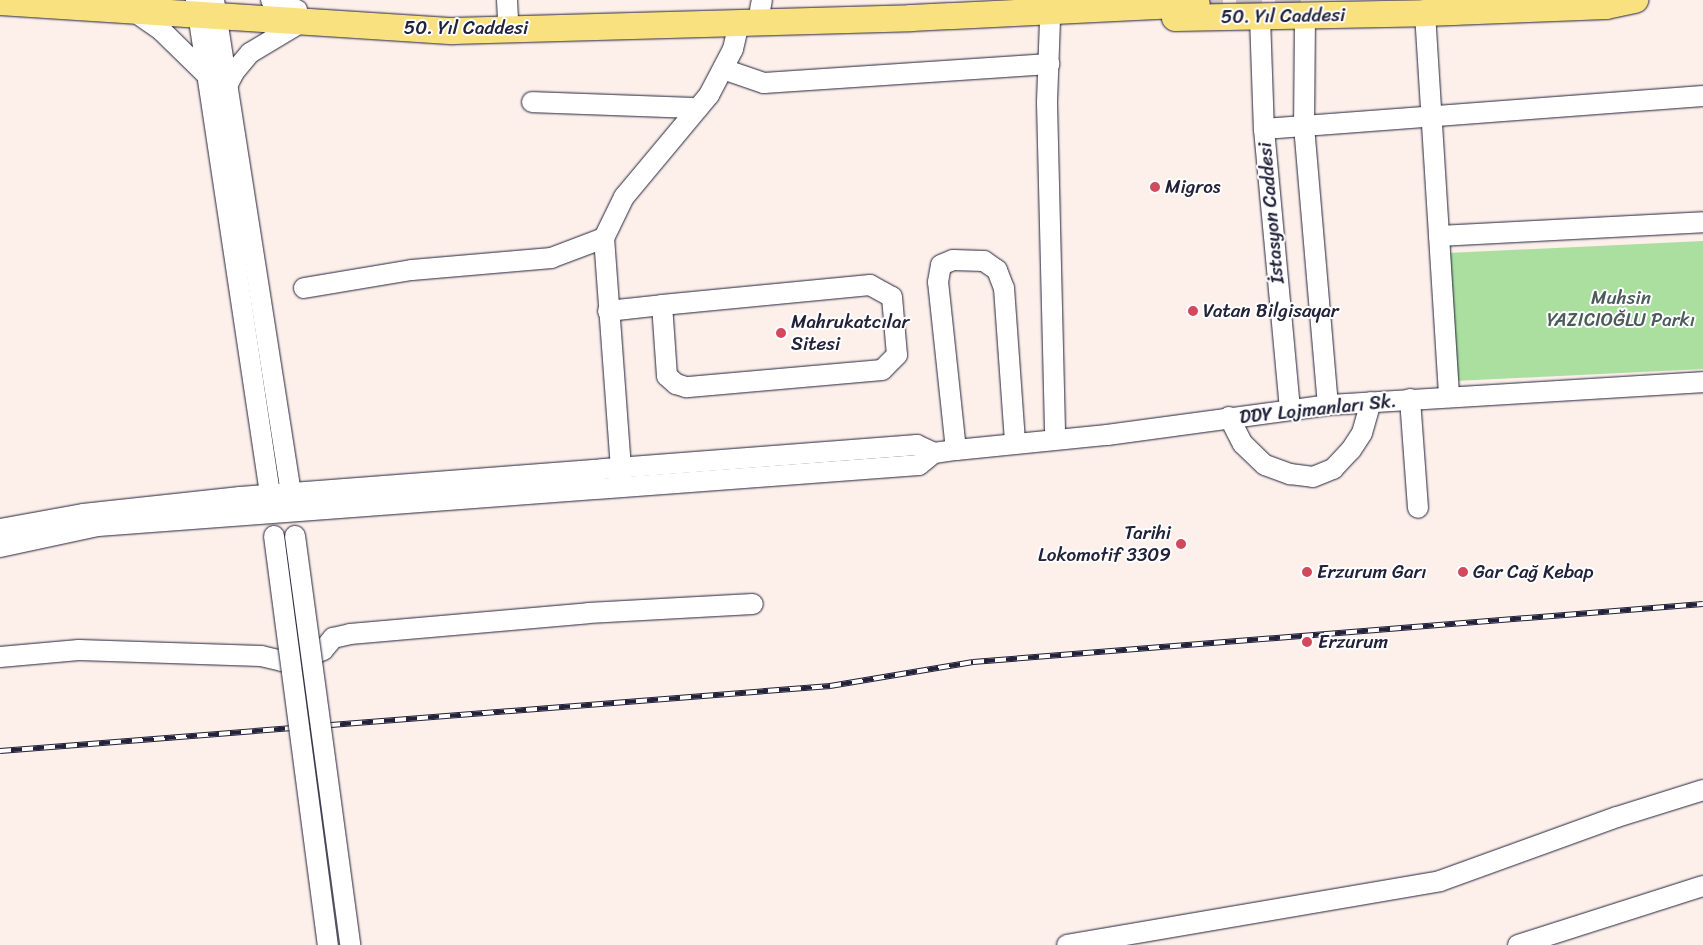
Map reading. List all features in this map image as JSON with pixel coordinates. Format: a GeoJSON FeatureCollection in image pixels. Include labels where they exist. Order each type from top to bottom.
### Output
{"type":"FeatureCollection","features":[{"type":"Feature","properties":{"kind":"main road","name":"50. Yıl Caddesi"},"geometry":{"type":"LineString","coordinates":[[2,4],[135,12],[201,6],[453,31],[904,2],[976,0]]}},
{"type":"Feature","properties":{"kind":"main road","name":"50. Yıl Caddesi"},"geometry":{"type":"LineString","coordinates":[[932,17],[963,22],[1050,20],[1260,8],[1425,13],[1606,6],[1634,0]]}},
{"type":"Feature","properties":{"kind":"main road","name":"50. Yıl Caddesi"},"geometry":{"type":"LineString","coordinates":[[299,16],[432,20],[507,9],[754,11],[932,17],[1197,4]]}},
{"type":"Feature","properties":{"kind":"street"},"geometry":{"type":"LineString","coordinates":[[228,84],[234,72],[250,53],[299,16],[271,0]]}},
{"type":"Feature","properties":{"kind":"street"},"geometry":{"type":"LineString","coordinates":[[201,6],[207,75],[272,505],[274,536],[328,945]]}},
{"type":"Feature","properties":{"kind":"street"},"geometry":{"type":"LineString","coordinates":[[201,6],[228,84],[293,503],[295,536],[350,945]]}},
{"type":"Feature","properties":{"kind":"street","name":"İstasyon Caddesi"},"geometry":{"type":"LineString","coordinates":[[1260,8],[1264,129],[1290,409]]}},
{"type":"Feature","properties":{"kind":"street"},"geometry":{"type":"LineString","coordinates":[[1304,8],[1304,126],[1328,405]]}},
{"type":"Feature","properties":{"kind":"street"},"geometry":{"type":"LineString","coordinates":[[621,469],[604,238],[624,197],[698,108],[723,69],[754,11]]}},
{"type":"Feature","properties":{"kind":"street"},"geometry":{"type":"LineString","coordinates":[[135,12],[162,32],[207,75]]}},
{"type":"Feature","properties":{"kind":"street"},"geometry":{"type":"LineString","coordinates":[[1425,13],[1449,397]]}},
{"type":"Feature","properties":{"kind":"street"},"geometry":{"type":"LineString","coordinates":[[1050,20],[1048,64],[1055,438]]}},
{"type":"Feature","properties":{"kind":"street"},"geometry":{"type":"LineString","coordinates":[[723,69],[764,83],[1048,64]]}},
{"type":"Feature","properties":{"kind":"street"},"geometry":{"type":"LineString","coordinates":[[1264,129],[1703,96]]}},
{"type":"Feature","properties":{"kind":"street"},"geometry":{"type":"LineString","coordinates":[[532,102],[698,108]]}},
{"type":"Feature","properties":{"kind":"street"},"geometry":{"type":"LineString","coordinates":[[1439,236],[1703,222]]}},
{"type":"Feature","properties":{"kind":"street"},"geometry":{"type":"LineString","coordinates":[[304,288],[412,270],[551,258],[604,238]]}},
{"type":"Feature","properties":{"kind":"street"},"geometry":{"type":"LineString","coordinates":[[956,450],[938,282],[941,265],[953,260],[984,261],[997,270],[1004,288],[1015,443]]}},
{"type":"Feature","properties":{"kind":"street"},"geometry":{"type":"LineString","coordinates":[[608,311],[662,304],[870,285],[892,297],[898,355],[882,370],[686,387],[676,384],[667,376],[662,304]]}},
{"type":"Feature","properties":{"kind":"street","name":"DDY Lojmanları Sk."},"geometry":{"type":"LineString","coordinates":[[934,453],[1055,438],[1107,435],[1328,405],[1703,382]]}},
{"type":"Feature","properties":{"kind":"street"},"geometry":{"type":"LineString","coordinates":[[1410,399],[1418,508]]}},
{"type":"Feature","properties":{"kind":"street"},"geometry":{"type":"LineString","coordinates":[[1229,417],[1243,444],[1265,465],[1290,474],[1313,477],[1333,469],[1351,450],[1362,434],[1371,402]]}},
{"type":"Feature","properties":{"kind":"street"},"geometry":{"type":"LineString","coordinates":[[0,547],[98,526],[272,505],[621,469],[917,445],[934,453],[919,465],[457,497],[293,503]]}},
{"type":"Feature","properties":{"kind":"street"},"geometry":{"type":"LineString","coordinates":[[0,529],[83,514],[272,505]]}},
{"type":"Feature","properties":{"kind":"street"},"geometry":{"type":"LineString","coordinates":[[0,657],[79,650],[261,656],[282,661],[305,658],[323,650],[333,638],[350,634],[588,613],[754,604]]}},
{"type":"Feature","properties":{"kind":"street"},"geometry":{"type":"LineString","coordinates":[[1067,945],[1440,881],[1616,817],[1703,790]]}},
{"type":"Feature","properties":{"kind":"street"},"geometry":{"type":"LineString","coordinates":[[1518,945],[1703,886]]}},
{"type":"Feature","properties":{"kind":"green space","name":"Muhsin YAZICIOĞLU Parkı"},"geometry":{"type":"Polygon","coordinates":[[[1703,241],[1703,369],[1455,381],[1448,253],[1703,241]]]}},
{"type":"Feature","properties":{"kind":"tunnel"},"geometry":{"type":"LineString","coordinates":[[1197,4],[1311,0]]}},
{"type":"Feature","properties":{"kind":"railway"},"geometry":{"type":"LineString","coordinates":[[0,751],[830,686],[973,662],[1703,604]]}},
{"type":"Feature","properties":{"kind":"place","name":"Migros"},"geometry":{"type":"Point","coordinates":[1155,187]}},
{"type":"Feature","properties":{"kind":"place","name":"Vatan Bilgisayar"},"geometry":{"type":"Point","coordinates":[1193,311]}},
{"type":"Feature","properties":{"kind":"place","name":"Mahrukatcılar Sitesi"},"geometry":{"type":"Point","coordinates":[781,333]}},
{"type":"Feature","properties":{"kind":"place","name":"Tarihi Lokomotif 3309"},"geometry":{"type":"Point","coordinates":[1181,544]}},
{"type":"Feature","properties":{"kind":"place","name":"Erzurum Garı"},"geometry":{"type":"Point","coordinates":[1307,572]}},
{"type":"Feature","properties":{"kind":"place","name":"Gar Cağ Kebap"},"geometry":{"type":"Point","coordinates":[1463,572]}},
{"type":"Feature","properties":{"kind":"place","name":"Erzurum"},"geometry":{"type":"Point","coordinates":[1307,642]}}]}
